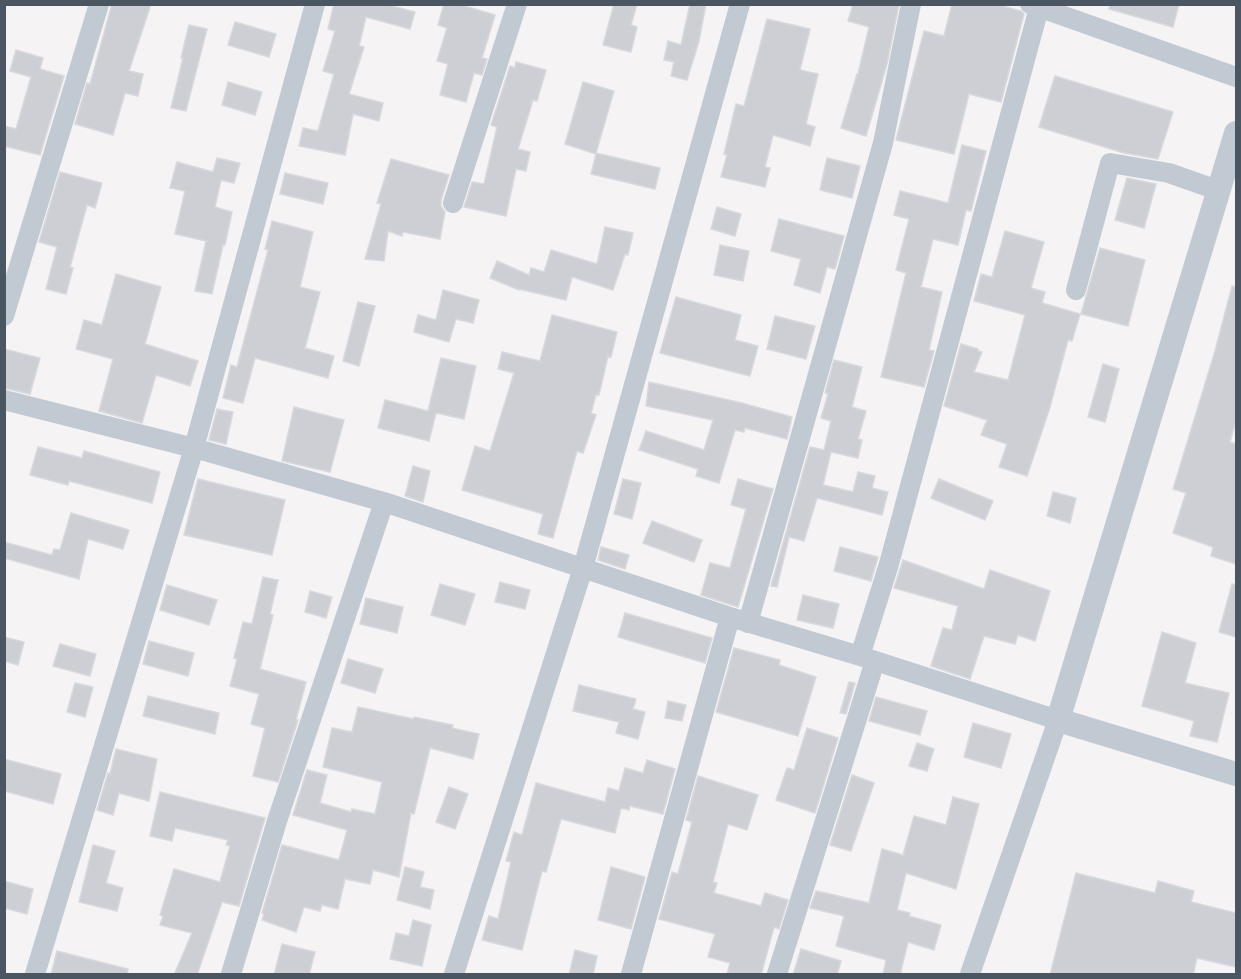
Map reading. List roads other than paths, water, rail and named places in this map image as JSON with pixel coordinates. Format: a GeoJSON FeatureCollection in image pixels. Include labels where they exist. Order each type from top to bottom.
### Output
{"type":"FeatureCollection","features":[{"type":"Feature","properties":{"kind":"street"},"geometry":{"type":"LineString","coordinates":[[4,316],[99,4]]}},
{"type":"Feature","properties":{"kind":"street"},"geometry":{"type":"LineString","coordinates":[[35,975],[194,448],[315,4]]}},
{"type":"Feature","properties":{"kind":"street"},"geometry":{"type":"LineString","coordinates":[[453,202],[517,4]]}},
{"type":"Feature","properties":{"kind":"street"},"geometry":{"type":"LineString","coordinates":[[454,975],[583,568],[740,4]]}},
{"type":"Feature","properties":{"kind":"street"},"geometry":{"type":"LineString","coordinates":[[631,975],[883,143],[911,4]]}},
{"type":"Feature","properties":{"kind":"street"},"geometry":{"type":"LineString","coordinates":[[777,975],[867,658],[889,564],[1037,6],[1236,77]]}},
{"type":"Feature","properties":{"kind":"street"},"geometry":{"type":"LineString","coordinates":[[970,975],[1058,720],[1236,133]]}},
{"type":"Feature","properties":{"kind":"street"},"geometry":{"type":"LineString","coordinates":[[1076,290],[1110,164],[1169,173],[1220,191]]}},
{"type":"Feature","properties":{"kind":"street"},"geometry":{"type":"LineString","coordinates":[[4,400],[194,448],[384,502],[739,620],[1236,774]]}},
{"type":"Feature","properties":{"kind":"street"},"geometry":{"type":"LineString","coordinates":[[231,975],[278,821],[384,502]]}}]}
